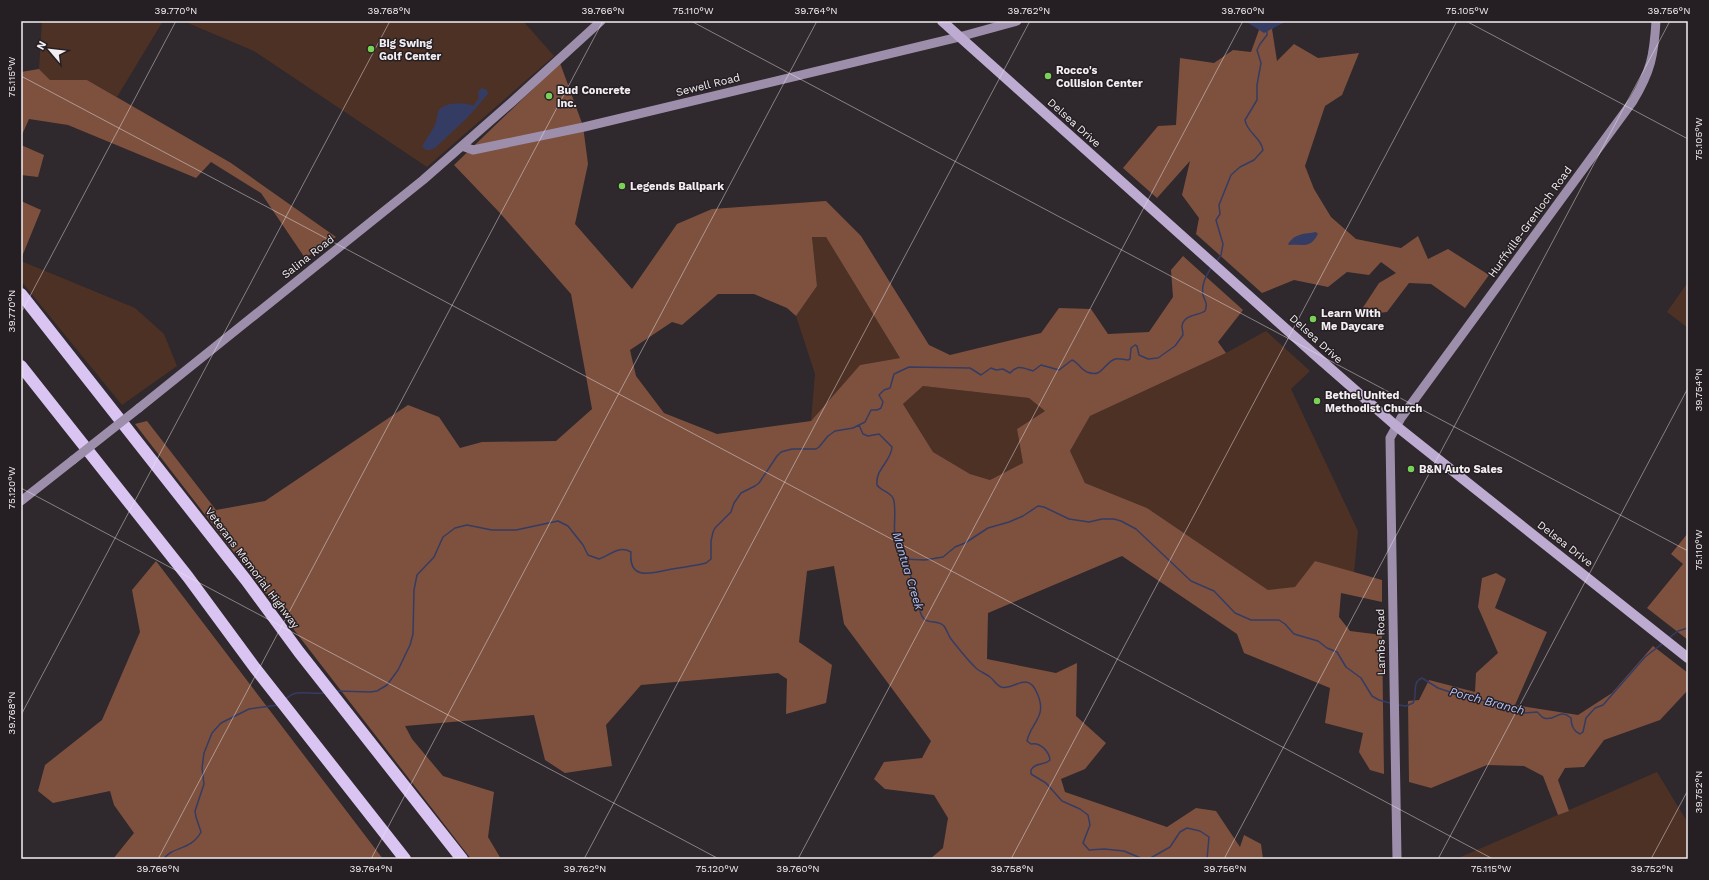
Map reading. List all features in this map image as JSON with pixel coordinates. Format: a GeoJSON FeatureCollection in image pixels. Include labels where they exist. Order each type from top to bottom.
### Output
{"type":"FeatureCollection","features":[{"type":"Feature","properties":{"kind":"highway","name":"Veterans Memorial Highway"},"geometry":{"type":"LineString","coordinates":[[21,294],[246,580],[299,652],[462,859]]}},
{"type":"Feature","properties":{"kind":"highway"},"geometry":{"type":"LineString","coordinates":[[21,366],[188,577],[304,732],[405,859]]}},
{"type":"Feature","properties":{"kind":"main road","name":"Salina Road"},"geometry":{"type":"LineString","coordinates":[[21,501],[396,202],[462,146],[601,21]]}},
{"type":"Feature","properties":{"kind":"main road","name":"Delsea Drive"},"geometry":{"type":"LineString","coordinates":[[942,21],[1315,355],[1396,425],[1688,658]]}},
{"type":"Feature","properties":{"kind":"main road","name":"Sewell Road"},"geometry":{"type":"LineString","coordinates":[[462,146],[473,150],[584,127],[1017,21]]}},
{"type":"Feature","properties":{"kind":"main road","name":"Hurffville-Grenloch Road"},"geometry":{"type":"LineString","coordinates":[[1396,425],[1633,101],[1643,85],[1652,63],[1656,21]]}},
{"type":"Feature","properties":{"kind":"main road","name":"Lambs Road"},"geometry":{"type":"LineString","coordinates":[[1396,425],[1390,438],[1397,859]]}},
{"type":"Feature","properties":{"kind":"shaded area"},"geometry":{"type":"Polygon","coordinates":[[[42,21],[163,21],[117,97],[87,80],[50,80],[39,69],[42,21]]]}},
{"type":"Feature","properties":{"kind":"shaded area"},"geometry":{"type":"Polygon","coordinates":[[[183,21],[523,21],[554,56],[427,167],[254,51],[183,21]]]}},
{"type":"Feature","properties":{"kind":"shaded area"},"geometry":{"type":"Polygon","coordinates":[[[1252,21],[1280,21],[1272,29],[1277,61],[1294,44],[1318,58],[1359,53],[1342,95],[1325,106],[1305,166],[1314,189],[1331,217],[1356,239],[1401,248],[1418,236],[1428,259],[1448,249],[1489,275],[1465,308],[1431,284],[1409,283],[1387,312],[1371,314],[1362,309],[1379,283],[1396,273],[1381,262],[1369,275],[1347,272],[1328,287],[1294,280],[1262,293],[1196,234],[1199,218],[1182,195],[1190,161],[1157,198],[1123,168],[1158,126],[1176,125],[1180,58],[1214,63],[1233,50],[1251,52],[1259,30],[1252,21]]]}},
{"type":"Feature","properties":{"kind":"shaded area"},"geometry":{"type":"Polygon","coordinates":[[[560,63],[583,126],[588,164],[575,224],[632,289],[677,224],[712,209],[826,201],[861,236],[929,345],[950,355],[1041,333],[1059,308],[1091,309],[1108,334],[1149,332],[1173,297],[1171,270],[1183,256],[1243,310],[1218,342],[1226,353],[1090,416],[1070,451],[1085,483],[1147,508],[1268,590],[1295,587],[1315,561],[1382,580],[1382,602],[1341,593],[1339,617],[1350,631],[1382,635],[1384,774],[1370,770],[1359,752],[1363,733],[1325,723],[1330,688],[1244,653],[1237,634],[1122,556],[988,613],[987,659],[1056,673],[1077,663],[1076,716],[1106,743],[1085,769],[1061,779],[1065,792],[1167,827],[1196,808],[1216,811],[1240,847],[1244,835],[1261,844],[1263,859],[930,859],[943,848],[948,818],[934,795],[885,789],[874,779],[884,762],[922,758],[931,741],[844,624],[834,566],[807,571],[799,642],[832,665],[826,703],[786,714],[787,679],[778,673],[641,685],[606,725],[612,766],[565,773],[545,760],[534,715],[405,726],[412,739],[443,776],[494,792],[488,837],[501,859],[471,859],[135,424],[147,421],[216,510],[265,501],[408,405],[439,417],[460,448],[482,442],[556,441],[592,409],[571,294],[499,212],[454,165],[560,63]],[[812,237],[817,286],[796,316],[787,308],[754,294],[718,294],[682,325],[672,322],[630,350],[636,376],[664,413],[717,434],[811,421],[860,365],[900,358],[826,237],[812,237]],[[923,386],[903,404],[933,452],[970,474],[990,480],[1023,463],[1017,429],[1045,411],[1029,398],[923,386]]]}},
{"type":"Feature","properties":{"kind":"shaded area"},"geometry":{"type":"Polygon","coordinates":[[[39,69],[50,80],[87,80],[231,163],[336,237],[305,258],[261,193],[211,162],[196,178],[68,125],[29,119],[21,137],[21,72],[39,69]]]}},
{"type":"Feature","properties":{"kind":"shaded area"},"geometry":{"type":"Polygon","coordinates":[[[21,145],[44,155],[38,177],[21,175],[21,145]]]}},
{"type":"Feature","properties":{"kind":"shaded area"},"geometry":{"type":"Polygon","coordinates":[[[21,201],[41,210],[21,259],[21,201]]]}},
{"type":"Feature","properties":{"kind":"shaded area"},"geometry":{"type":"Polygon","coordinates":[[[812,236],[826,237],[900,358],[860,365],[811,421],[815,374],[796,316],[817,286],[812,236]]]}},
{"type":"Feature","properties":{"kind":"shaded area"},"geometry":{"type":"Polygon","coordinates":[[[21,261],[135,308],[164,334],[177,366],[122,405],[21,281],[21,261]]]}},
{"type":"Feature","properties":{"kind":"shaded area"},"geometry":{"type":"Polygon","coordinates":[[[1688,282],[1688,328],[1667,312],[1688,282]]]}},
{"type":"Feature","properties":{"kind":"shaded area"},"geometry":{"type":"Polygon","coordinates":[[[1266,331],[1310,371],[1291,389],[1358,531],[1354,573],[1315,561],[1295,588],[1268,590],[1147,508],[1085,483],[1070,451],[1090,416],[1226,353],[1266,331]]]}},
{"type":"Feature","properties":{"kind":"shaded area"},"geometry":{"type":"Polygon","coordinates":[[[923,386],[1029,398],[1045,411],[1017,429],[1023,463],[990,480],[970,474],[933,452],[903,404],[923,386]]]}},
{"type":"Feature","properties":{"kind":"shaded area"},"geometry":{"type":"Polygon","coordinates":[[[1688,533],[1688,640],[1647,608],[1683,564],[1671,554],[1688,533]]]}},
{"type":"Feature","properties":{"kind":"shaded area"},"geometry":{"type":"Polygon","coordinates":[[[156,561],[383,859],[113,859],[134,833],[114,805],[110,791],[53,803],[38,791],[45,765],[102,720],[140,632],[132,590],[156,561]]]}},
{"type":"Feature","properties":{"kind":"shaded area"},"geometry":{"type":"Polygon","coordinates":[[[1496,573],[1506,579],[1495,608],[1547,632],[1515,705],[1578,715],[1612,693],[1653,646],[1688,673],[1688,690],[1660,720],[1604,740],[1584,767],[1565,768],[1558,780],[1569,811],[1558,815],[1543,776],[1524,766],[1487,765],[1431,788],[1409,782],[1408,701],[1419,700],[1429,680],[1475,692],[1476,673],[1498,653],[1478,607],[1482,578],[1496,573]]]}},
{"type":"Feature","properties":{"kind":"shaded area"},"geometry":{"type":"Polygon","coordinates":[[[1657,772],[1688,823],[1688,859],[1456,859],[1657,772]]]}},
{"type":"Feature","properties":{"kind":"water"},"geometry":{"type":"Polygon","coordinates":[[[1245,21],[1287,21],[1264,33],[1245,21]]]}},
{"type":"Feature","properties":{"kind":"water"},"geometry":{"type":"Polygon","coordinates":[[[482,88],[487,90],[488,94],[468,117],[435,148],[426,150],[422,146],[435,125],[439,110],[446,105],[451,104],[465,104],[473,106],[479,98],[478,92],[482,88]]]}},
{"type":"Feature","properties":{"kind":"water"},"geometry":{"type":"Polygon","coordinates":[[[1316,232],[1318,234],[1309,244],[1288,244],[1297,236],[1316,232]]]}},
{"type":"Feature","properties":{"kind":"waterway"},"geometry":{"type":"LineString","coordinates":[[1216,262],[1221,255],[1223,244],[1216,220],[1220,214],[1219,205],[1231,175],[1240,167],[1254,160],[1263,150],[1260,142],[1248,128],[1245,120],[1257,100],[1257,85],[1261,63],[1257,50],[1267,35],[1267,31]]}},
{"type":"Feature","properties":{"kind":"waterway","name":"Mantua Creek"},"geometry":{"type":"LineString","coordinates":[[337,691],[377,691],[387,685],[398,670],[410,645],[413,634],[414,590],[417,575],[434,557],[443,537],[455,528],[467,525],[492,530],[516,530],[558,521],[568,526],[583,545],[588,555],[599,559],[618,550],[626,550],[631,552],[631,562],[633,568],[638,572],[650,573],[706,563],[711,559],[711,541],[715,528],[731,512],[734,503],[741,493],[759,483],[777,456],[781,452],[792,449],[816,449],[835,431],[853,428],[865,422],[871,410],[881,408],[883,402],[879,395],[884,390],[890,388],[894,374],[909,367],[970,368],[981,375],[991,368],[996,370],[1003,369],[1010,373],[1016,368],[1023,368],[1033,371],[1041,365],[1059,370],[1072,360],[1085,371],[1096,373],[1115,359],[1130,359],[1131,348],[1135,345],[1137,346],[1139,355],[1148,359],[1158,358],[1175,346],[1183,335],[1182,326],[1185,319],[1205,311],[1206,304],[1203,295],[1203,284],[1211,268]]}},
{"type":"Feature","properties":{"kind":"waterway","name":"Mantua Creek"},"geometry":{"type":"LineString","coordinates":[[859,425],[863,434],[868,436],[879,434],[892,447],[889,457],[878,474],[877,485],[893,498],[895,506],[895,537],[899,552],[915,586],[922,616],[926,620],[942,624],[951,639],[970,662],[999,686],[1006,687],[1025,682],[1033,686],[1040,701],[1041,708],[1038,719],[1029,734],[1027,741],[1031,744],[1038,744],[1044,748],[1048,753],[1050,760],[1035,766],[1031,770],[1031,774],[1046,783],[1062,801],[1080,809],[1088,815],[1090,825],[1083,843],[1089,850],[1104,849],[1124,851],[1143,859]]}},
{"type":"Feature","properties":{"kind":"waterway","name":"Porch Branch"},"geometry":{"type":"LineString","coordinates":[[902,559],[925,560],[943,557],[955,547],[965,543],[988,528],[1023,516],[1038,506],[1044,507],[1069,519],[1089,522],[1102,519],[1114,519],[1121,521],[1136,529],[1191,581],[1214,591],[1235,613],[1251,620],[1279,620],[1294,634],[1318,641],[1327,648],[1337,652],[1346,667],[1361,678],[1372,696],[1390,703]]}},
{"type":"Feature","properties":{"kind":"waterway","name":"Porch Branch"},"geometry":{"type":"LineString","coordinates":[[1669,638],[1678,631],[1688,628]]}},
{"type":"Feature","properties":{"kind":"waterway","name":"Porch Branch"},"geometry":{"type":"LineString","coordinates":[[1398,705],[1406,706],[1413,703],[1417,682],[1422,678],[1438,688],[1468,698],[1486,701],[1499,706],[1511,706],[1524,713],[1537,712],[1543,718],[1548,719],[1560,714],[1567,715],[1571,718],[1574,729],[1580,734],[1583,732],[1586,718],[1595,708],[1603,705],[1645,657],[1663,643]]}},
{"type":"Feature","properties":{"kind":"waterway","name":"Mantua Creek"},"geometry":{"type":"LineString","coordinates":[[286,699],[299,693],[324,693]]}},
{"type":"Feature","properties":{"kind":"waterway","name":"Mantua Creek"},"geometry":{"type":"LineString","coordinates":[[164,859],[167,855],[192,842],[201,832],[195,811],[204,784],[202,768],[204,753],[212,733],[221,723],[249,709],[278,705]]}},
{"type":"Feature","properties":{"kind":"waterway","name":"Mantua Creek"},"geometry":{"type":"LineString","coordinates":[[1149,859],[1170,847],[1180,832],[1187,828],[1200,831],[1209,837],[1207,859]]}},
{"type":"Feature","properties":{"kind":"place","name":"Big Swing Golf Center"},"geometry":{"type":"Point","coordinates":[371,49]}},
{"type":"Feature","properties":{"kind":"place","name":"Rocco's Collision Center"},"geometry":{"type":"Point","coordinates":[1048,76]}},
{"type":"Feature","properties":{"kind":"place","name":"Bud Concrete Inc."},"geometry":{"type":"Point","coordinates":[549,96]}},
{"type":"Feature","properties":{"kind":"place","name":"Legends Ballpark"},"geometry":{"type":"Point","coordinates":[622,186]}},
{"type":"Feature","properties":{"kind":"place","name":"Learn With Me Daycare"},"geometry":{"type":"Point","coordinates":[1313,319]}},
{"type":"Feature","properties":{"kind":"place","name":"Bethel United Methodist Church"},"geometry":{"type":"Point","coordinates":[1317,401]}},
{"type":"Feature","properties":{"kind":"place","name":"B&N Auto Sales"},"geometry":{"type":"Point","coordinates":[1411,469]}}]}
